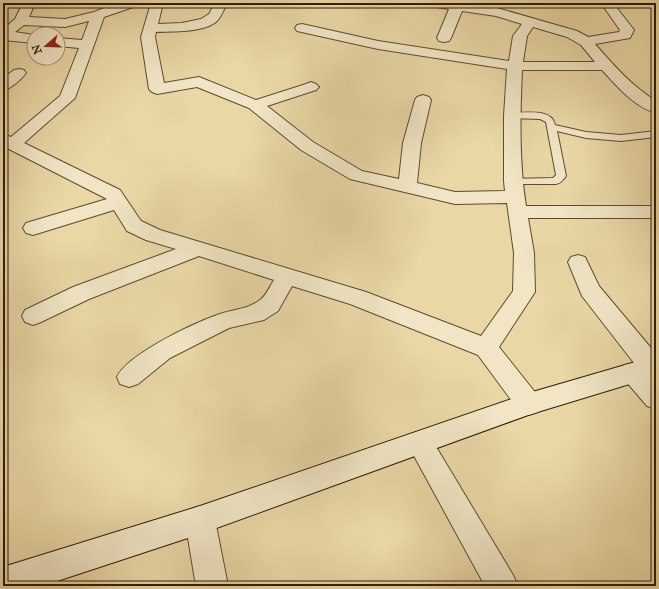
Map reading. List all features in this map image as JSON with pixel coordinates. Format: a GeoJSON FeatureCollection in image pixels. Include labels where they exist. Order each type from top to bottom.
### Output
{"type":"FeatureCollection","features":[{"type":"Feature","properties":{"kind":"street"},"geometry":{"type":"LineString","coordinates":[[3,36],[21,21],[29,3]]}},
{"type":"Feature","properties":{"kind":"street"},"geometry":{"type":"LineString","coordinates":[[21,21],[65,23],[98,15],[132,3]]}},
{"type":"Feature","properties":{"kind":"street"},"geometry":{"type":"LineString","coordinates":[[157,3],[148,38],[157,89],[199,82],[256,105],[307,146],[356,176],[455,198],[515,196],[587,214],[656,212]]}},
{"type":"Feature","properties":{"kind":"street"},"geometry":{"type":"LineString","coordinates":[[150,28],[194,25],[206,22],[213,18],[221,3]]}},
{"type":"Feature","properties":{"kind":"street"},"geometry":{"type":"LineString","coordinates":[[586,42],[625,35],[627,30],[607,3]]}},
{"type":"Feature","properties":{"kind":"street"},"geometry":{"type":"LineString","coordinates":[[444,38],[447,4],[497,12],[572,34],[586,42],[606,66],[633,93],[655,108],[654,122],[656,125]]}},
{"type":"Feature","properties":{"kind":"street"},"geometry":{"type":"LineString","coordinates":[[98,15],[67,98],[8,141],[114,194],[134,226],[153,236],[358,298],[486,348],[529,404]]}},
{"type":"Feature","properties":{"kind":"street"},"geometry":{"type":"LineString","coordinates":[[486,348],[524,292],[524,253],[515,196],[512,116],[515,66],[520,36],[531,21]]}},
{"type":"Feature","properties":{"kind":"street"},"geometry":{"type":"LineString","coordinates":[[302,28],[378,46],[515,66],[606,66]]}},
{"type":"Feature","properties":{"kind":"street"},"geometry":{"type":"LineString","coordinates":[[3,36],[26,38]]}},
{"type":"Feature","properties":{"kind":"street"},"geometry":{"type":"LineString","coordinates":[[66,43],[87,45]]}},
{"type":"Feature","properties":{"kind":"street"},"geometry":{"type":"LineString","coordinates":[[3,86],[19,73]]}},
{"type":"Feature","properties":{"kind":"street"},"geometry":{"type":"LineString","coordinates":[[256,105],[311,87]]}},
{"type":"Feature","properties":{"kind":"street"},"geometry":{"type":"LineString","coordinates":[[407,188],[412,143],[423,100]]}},
{"type":"Feature","properties":{"kind":"street"},"geometry":{"type":"LineString","coordinates":[[33,228],[119,202]]}},
{"type":"Feature","properties":{"kind":"street"},"geometry":{"type":"LineString","coordinates":[[33,316],[81,293],[198,249]]}},
{"type":"Feature","properties":{"kind":"street"},"geometry":{"type":"LineString","coordinates":[[578,262],[590,290],[647,368],[656,398]]}},
{"type":"Feature","properties":{"kind":"street"},"geometry":{"type":"LineString","coordinates":[[129,377],[162,351],[224,321],[256,314],[270,305],[287,276]]}},
{"type":"Feature","properties":{"kind":"street"},"geometry":{"type":"LineString","coordinates":[[3,583],[200,520],[529,404],[647,368]]}},
{"type":"Feature","properties":{"kind":"street"},"geometry":{"type":"LineString","coordinates":[[420,443],[502,586]]}},
{"type":"Feature","properties":{"kind":"street"},"geometry":{"type":"LineString","coordinates":[[200,520],[212,586]]}},
{"type":"Feature","properties":{"kind":"lane"},"geometry":{"type":"LineString","coordinates":[[512,116],[542,116],[550,121],[561,176],[556,181],[515,196]]}},
{"type":"Feature","properties":{"kind":"lane"},"geometry":{"type":"LineString","coordinates":[[551,127],[586,135],[621,138],[656,134]]}}]}
